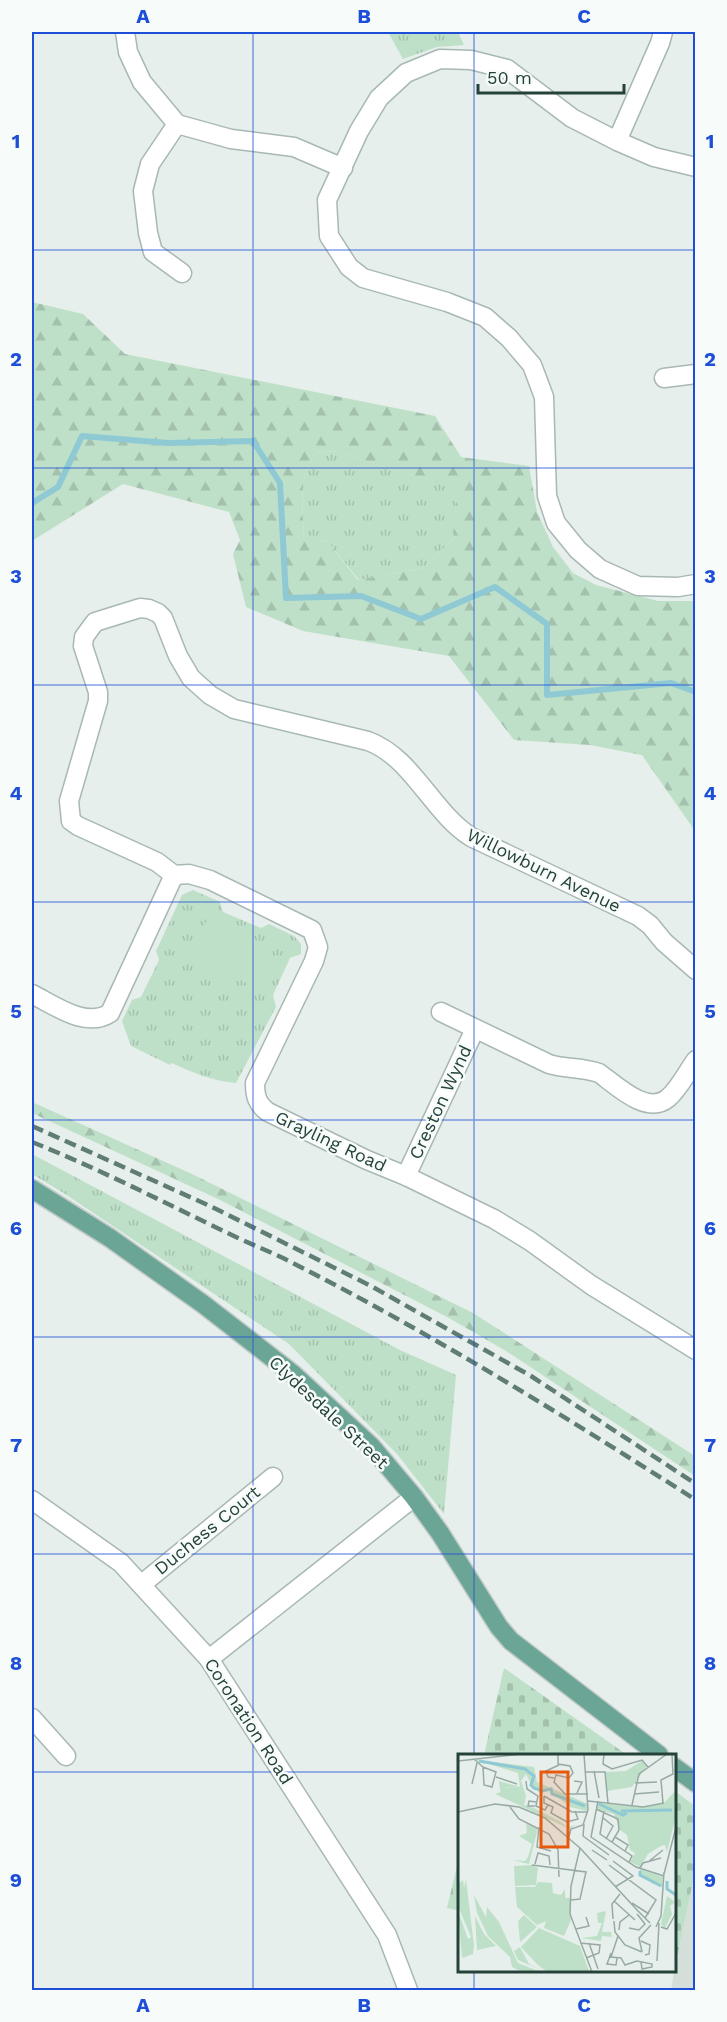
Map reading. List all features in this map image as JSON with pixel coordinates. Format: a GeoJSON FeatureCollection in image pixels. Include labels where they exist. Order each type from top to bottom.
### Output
{"type":"FeatureCollection","features":[{"type":"Feature","properties":{"kind":"main road","name":"Clydesdale Street"},"geometry":{"type":"LineString","coordinates":[[32,1189],[110,1238],[203,1304],[293,1374],[371,1446],[414,1497],[440,1533],[499,1627],[511,1641],[658,1754]]}},
{"type":"Feature","properties":{"kind":"main road"},"geometry":{"type":"LineString","coordinates":[[676,1768],[696,1783]]}},
{"type":"Feature","properties":{"kind":"street"},"geometry":{"type":"LineString","coordinates":[[125,32],[128,52],[142,82],[177,124],[231,139],[294,147],[343,168]]}},
{"type":"Feature","properties":{"kind":"street"},"geometry":{"type":"LineString","coordinates":[[617,141],[663,32]]}},
{"type":"Feature","properties":{"kind":"street"},"geometry":{"type":"LineString","coordinates":[[696,167],[654,157],[572,118],[507,69],[471,60],[440,59],[406,73],[379,98],[359,131],[327,200],[329,236],[349,267],[363,278],[447,302],[485,317],[532,365],[544,397],[547,496],[556,523],[578,550],[600,569],[638,586],[678,588],[696,584]]}},
{"type":"Feature","properties":{"kind":"street"},"geometry":{"type":"LineString","coordinates":[[177,124],[150,164],[143,190],[148,233],[153,252],[182,273]]}},
{"type":"Feature","properties":{"kind":"street"},"geometry":{"type":"LineString","coordinates":[[664,378],[696,374]]}},
{"type":"Feature","properties":{"kind":"street","name":"Willowburn Avenue"},"geometry":{"type":"LineString","coordinates":[[83,646],[84,637],[95,622],[140,608],[158,612],[191,678],[210,695],[234,709],[382,746],[396,758],[457,828],[471,837],[638,915],[696,970]]}},
{"type":"Feature","properties":{"kind":"street","name":"Grayling Road"},"geometry":{"type":"LineString","coordinates":[[83,646],[98,692],[98,701],[69,801],[71,821],[157,862],[174,875],[189,874],[210,880],[312,930],[318,947],[314,961],[255,1083],[256,1097],[261,1106],[268,1112],[494,1219],[530,1241],[591,1285],[696,1350]]}},
{"type":"Feature","properties":{"kind":"street"},"geometry":{"type":"LineString","coordinates":[[32,994],[82,1018],[92,1020],[110,1013],[174,875]]}},
{"type":"Feature","properties":{"kind":"street","name":"Creston Wynd"},"geometry":{"type":"LineString","coordinates":[[441,1012],[549,1064],[565,1069],[591,1070],[599,1073],[648,1104],[660,1104],[669,1098],[696,1060]]}},
{"type":"Feature","properties":{"kind":"street","name":"Creston Wynd"},"geometry":{"type":"LineString","coordinates":[[406,1176],[475,1029]]}},
{"type":"Feature","properties":{"kind":"street","name":"Duchess Court"},"geometry":{"type":"LineString","coordinates":[[142,1584],[273,1477]]}},
{"type":"Feature","properties":{"kind":"street"},"geometry":{"type":"LineString","coordinates":[[209,1659],[414,1497]]}},
{"type":"Feature","properties":{"kind":"street","name":"Coronation Road"},"geometry":{"type":"LineString","coordinates":[[32,1500],[122,1563],[209,1659],[387,1935],[408,1990]]}},
{"type":"Feature","properties":{"kind":"street"},"geometry":{"type":"LineString","coordinates":[[32,1718],[66,1756]]}},
{"type":"Feature","properties":{"kind":"shaded area"},"geometry":{"type":"Polygon","coordinates":[[[695,1872],[695,1990],[671,1990],[695,1872]]]}},
{"type":"Feature","properties":{"kind":"green space"},"geometry":{"type":"Polygon","coordinates":[[[388,32],[458,32],[464,45],[437,47],[403,59],[388,32]]]}},
{"type":"Feature","properties":{"kind":"green space"},"geometry":{"type":"Polygon","coordinates":[[[32,302],[83,314],[125,354],[435,416],[461,457],[529,466],[537,512],[553,547],[573,573],[596,585],[658,601],[695,601],[695,831],[642,755],[590,745],[514,740],[449,656],[303,631],[246,607],[233,554],[240,540],[229,512],[123,484],[32,541],[32,302]],[[333,451],[316,453],[306,472],[302,494],[304,538],[327,541],[358,580],[423,568],[453,539],[457,489],[333,451]]]}},
{"type":"Feature","properties":{"kind":"green space"},"geometry":{"type":"Polygon","coordinates":[[[333,451],[458,489],[453,539],[423,568],[359,580],[327,541],[304,539],[302,494],[306,472],[316,453],[333,451]]]}},
{"type":"Feature","properties":{"kind":"green space"},"geometry":{"type":"Polygon","coordinates":[[[193,890],[220,902],[223,912],[261,928],[269,924],[294,936],[301,944],[301,954],[290,958],[273,995],[276,1007],[236,1083],[203,1076],[172,1063],[170,1065],[131,1046],[122,1021],[132,1000],[141,997],[159,960],[156,951],[182,895],[193,890]]]}},
{"type":"Feature","properties":{"kind":"green space"},"geometry":{"type":"Polygon","coordinates":[[[208,917],[274,949],[255,987],[190,956],[208,917]]]}},
{"type":"Feature","properties":{"kind":"green space"},"geometry":{"type":"Polygon","coordinates":[[[32,1102],[192,1174],[473,1313],[695,1456],[695,1476],[506,1351],[449,1318],[218,1199],[32,1113],[32,1102]]]}},
{"type":"Feature","properties":{"kind":"green space"},"geometry":{"type":"Polygon","coordinates":[[[32,1154],[400,1350],[456,1375],[444,1514],[397,1454],[289,1344],[32,1174],[32,1154]]]}},
{"type":"Feature","properties":{"kind":"green space"},"geometry":{"type":"Polygon","coordinates":[[[504,1668],[626,1754],[484,1754],[504,1668]]]}},
{"type":"Feature","properties":{"kind":"green space"},"geometry":{"type":"Polygon","coordinates":[[[676,1792],[695,1806],[695,1872],[676,1962],[676,1792]]]}},
{"type":"Feature","properties":{"kind":"green space"},"geometry":{"type":"Polygon","coordinates":[[[458,1862],[458,1911],[447,1908],[458,1862]]]}},
{"type":"Feature","properties":{"kind":"waterway"},"geometry":{"type":"LineString","coordinates":[[32,503],[58,487],[82,436],[168,443],[253,441],[280,483],[286,598],[361,596],[421,619],[495,587],[547,624],[547,695],[671,683],[696,692]]}},
{"type":"Feature","properties":{"kind":"railway"},"geometry":{"type":"LineString","coordinates":[[32,1126],[210,1206],[371,1286],[531,1376],[696,1484]]}},
{"type":"Feature","properties":{"kind":"railway"},"geometry":{"type":"LineString","coordinates":[[32,1142],[110,1176],[283,1258],[389,1314],[493,1374],[696,1500]]}}]}
